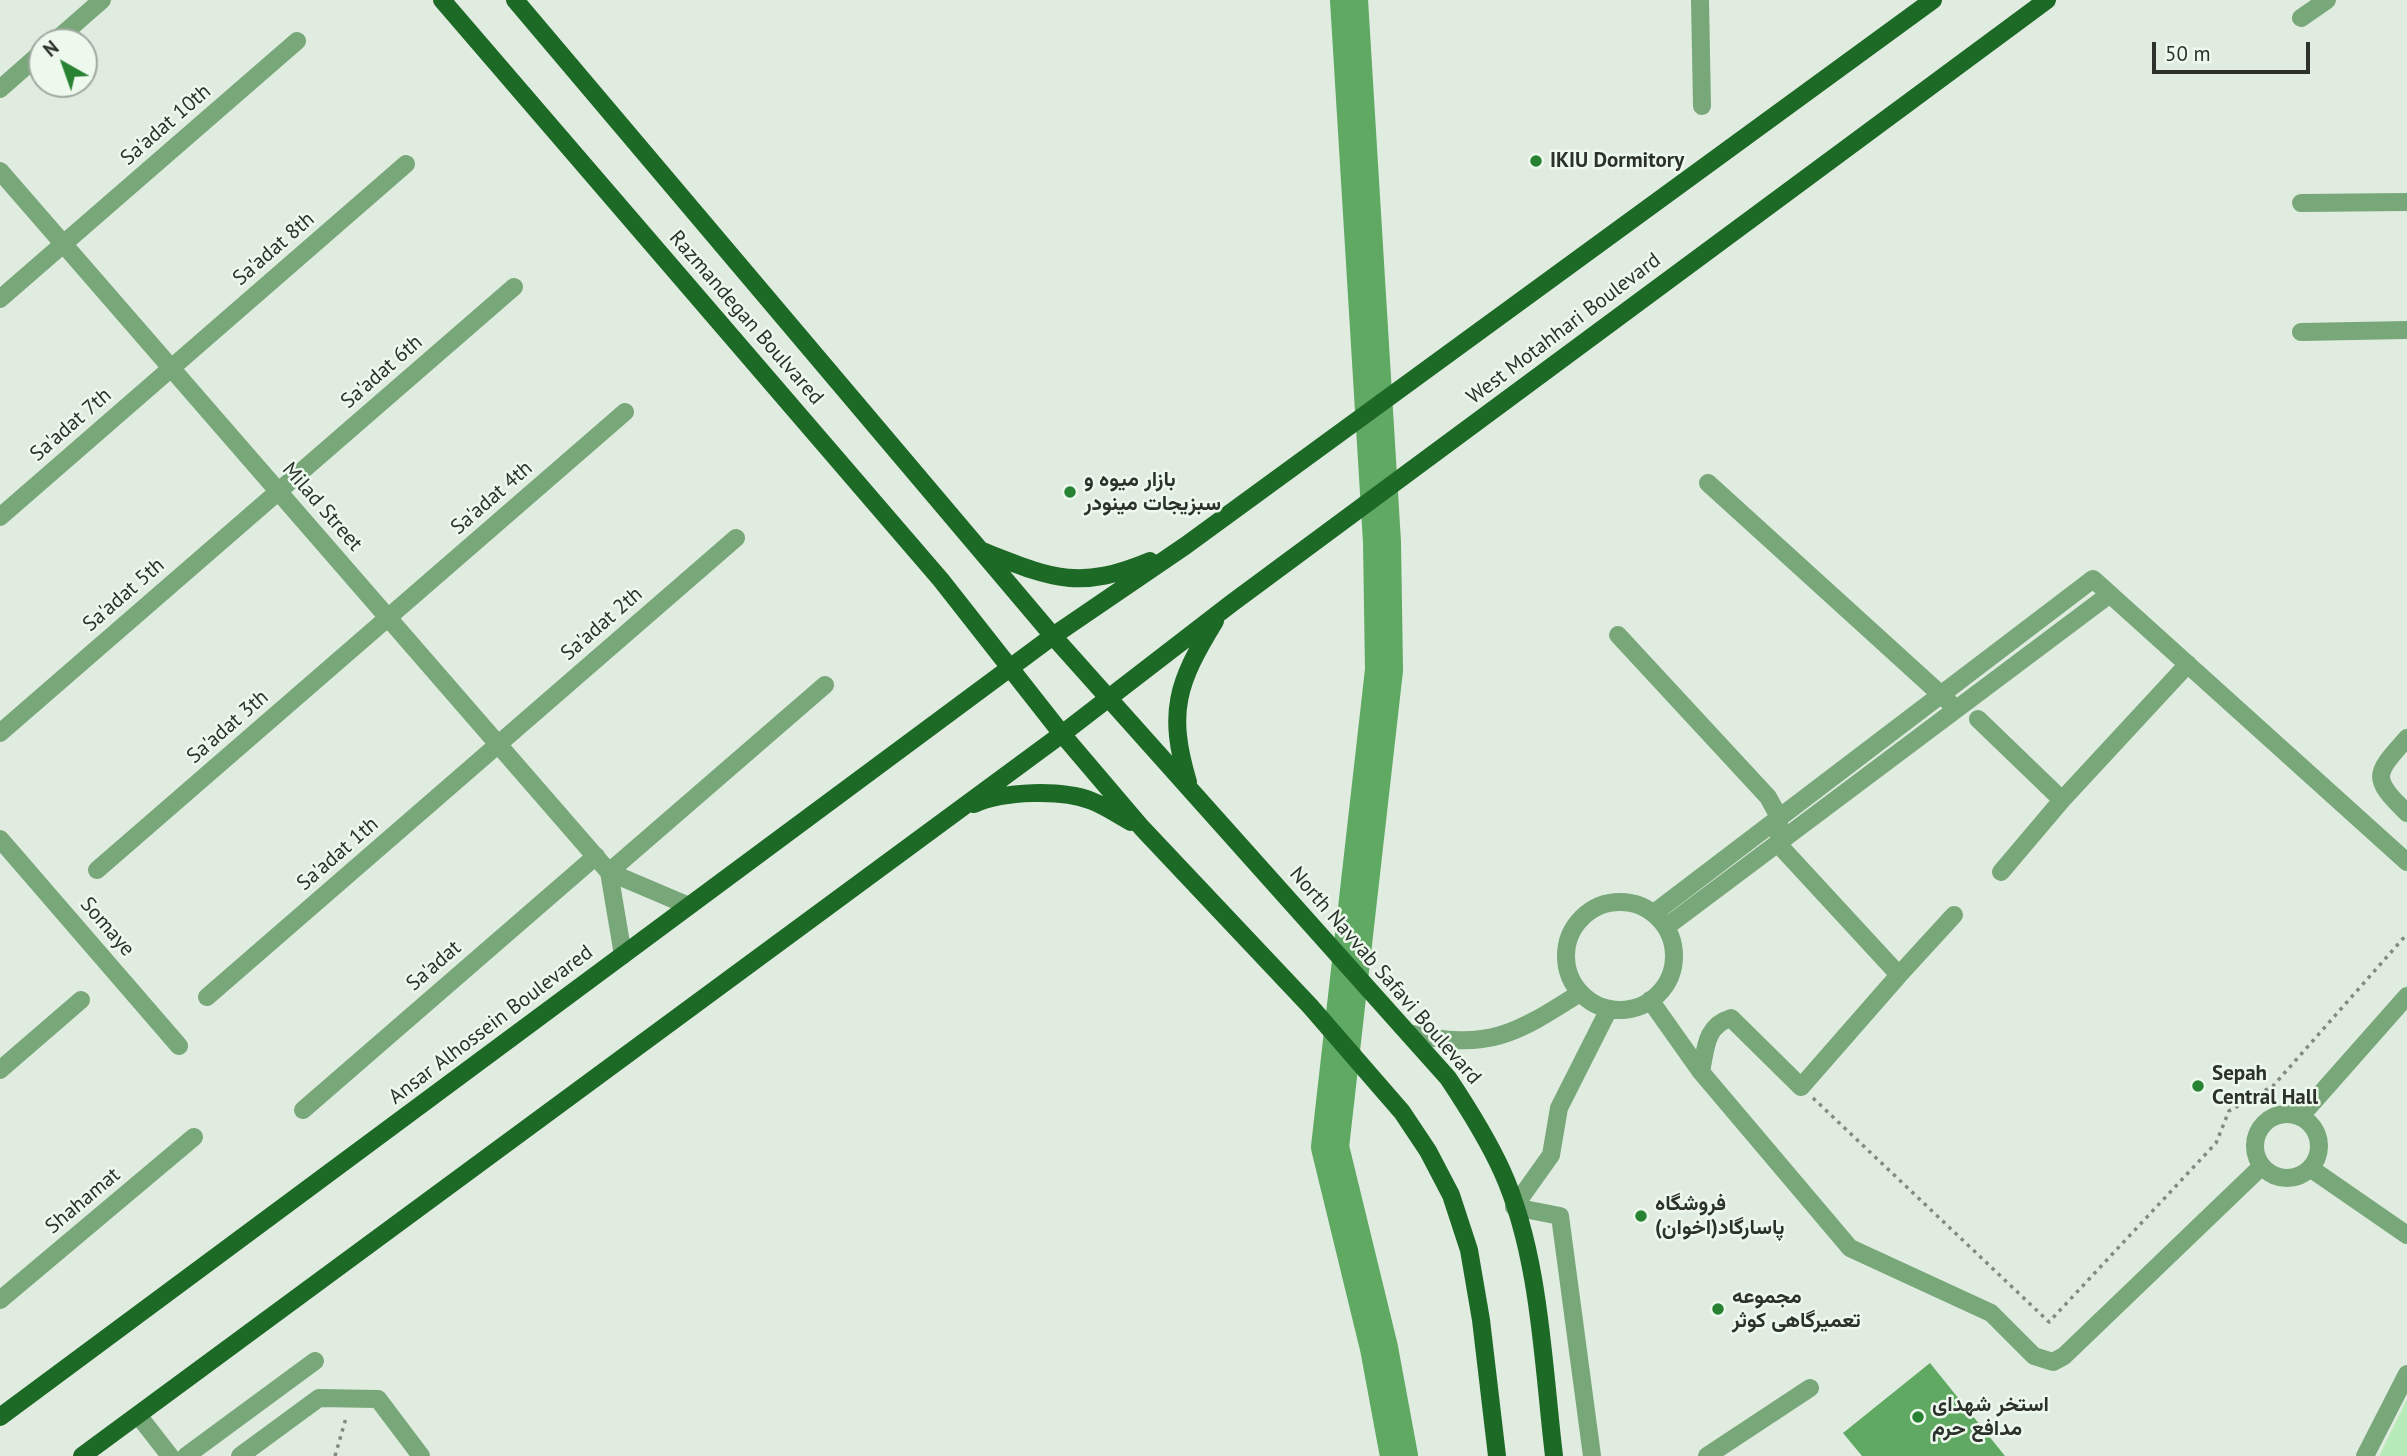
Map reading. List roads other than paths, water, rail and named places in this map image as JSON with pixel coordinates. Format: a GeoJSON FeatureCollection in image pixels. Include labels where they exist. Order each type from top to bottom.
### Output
{"type":"FeatureCollection","features":[{"type":"Feature","properties":{"kind":"main road","name":"Razmandegan Boulvared"},"geometry":{"type":"LineString","coordinates":[[442,0],[941,580],[1062,734]]}},
{"type":"Feature","properties":{"kind":"main road","name":"Razmandegan Boulvared"},"geometry":{"type":"LineString","coordinates":[[515,0],[980,550],[1110,697]]}},
{"type":"Feature","properties":{"kind":"main road"},"geometry":{"type":"LineString","coordinates":[[1054,636],[1185,546],[1933,0]]}},
{"type":"Feature","properties":{"kind":"main road","name":"West Motahhari Boulevard"},"geometry":{"type":"LineString","coordinates":[[1062,734],[1219,613],[2047,0]]}},
{"type":"Feature","properties":{"kind":"main road"},"geometry":{"type":"LineString","coordinates":[[980,550],[1039,573],[1078,581],[1124,572],[1185,546]]}},
{"type":"Feature","properties":{"kind":"main road"},"geometry":{"type":"LineString","coordinates":[[1191,789],[1178,750],[1175,720],[1182,682],[1219,613]]}},
{"type":"Feature","properties":{"kind":"main road","name":"Ansar Alhossein Boulevared"},"geometry":{"type":"LineString","coordinates":[[1,1415],[1054,636]]}},
{"type":"Feature","properties":{"kind":"main road","name":"North Navvab Safavi Boulevard"},"geometry":{"type":"LineString","coordinates":[[1110,697],[1448,1078],[1477,1122],[1503,1172],[1523,1236],[1537,1311],[1554,1456]]}},
{"type":"Feature","properties":{"kind":"main road"},"geometry":{"type":"LineString","coordinates":[[82,1456],[1062,734],[1142,828],[1310,1006],[1402,1112],[1451,1195],[1469,1250],[1497,1456]]}},
{"type":"Feature","properties":{"kind":"main road"},"geometry":{"type":"LineString","coordinates":[[943,820],[978,803],[1012,793],[1091,800],[1142,828]]}},
{"type":"Feature","properties":{"kind":"street"},"geometry":{"type":"LineString","coordinates":[[70,28],[102,0]]}},
{"type":"Feature","properties":{"kind":"street"},"geometry":{"type":"LineString","coordinates":[[1700,0],[1702,106]]}},
{"type":"Feature","properties":{"kind":"street"},"geometry":{"type":"LineString","coordinates":[[2301,18],[2327,0]]}},
{"type":"Feature","properties":{"kind":"street","name":"Sa'adat 10th"},"geometry":{"type":"LineString","coordinates":[[0,299],[298,41]]}},
{"type":"Feature","properties":{"kind":"street"},"geometry":{"type":"LineString","coordinates":[[0,89],[28,64]]}},
{"type":"Feature","properties":{"kind":"street","name":"Sa'adat 8th"},"geometry":{"type":"LineString","coordinates":[[171,368],[406,164]]}},
{"type":"Feature","properties":{"kind":"street","name":"Milad Street"},"geometry":{"type":"LineString","coordinates":[[0,171],[609,872]]}},
{"type":"Feature","properties":{"kind":"street"},"geometry":{"type":"LineString","coordinates":[[2301,203],[2407,202]]}},
{"type":"Feature","properties":{"kind":"street","name":"Sa'adat 6th"},"geometry":{"type":"LineString","coordinates":[[278,491],[514,286]]}},
{"type":"Feature","properties":{"kind":"street"},"geometry":{"type":"LineString","coordinates":[[2301,332],[2407,330]]}},
{"type":"Feature","properties":{"kind":"street","name":"Sa'adat 7th"},"geometry":{"type":"LineString","coordinates":[[0,517],[171,368]]}},
{"type":"Feature","properties":{"kind":"street","name":"Sa'adat 4th"},"geometry":{"type":"LineString","coordinates":[[388,618],[625,412]]}},
{"type":"Feature","properties":{"kind":"street"},"geometry":{"type":"LineString","coordinates":[[1708,483],[1942,694],[1955,710]]}},
{"type":"Feature","properties":{"kind":"street","name":"Sa'adat 5th"},"geometry":{"type":"LineString","coordinates":[[0,733],[278,491]]}},
{"type":"Feature","properties":{"kind":"street","name":"Sa'adat 2th"},"geometry":{"type":"LineString","coordinates":[[498,744],[736,538]]}},
{"type":"Feature","properties":{"kind":"street"},"geometry":{"type":"LineString","coordinates":[[1654,913],[2093,579],[2407,862]]}},
{"type":"Feature","properties":{"kind":"street"},"geometry":{"type":"LineString","coordinates":[[1666,927],[1779,845],[2110,594]]}},
{"type":"Feature","properties":{"kind":"street","name":"Sa'adat 3th"},"geometry":{"type":"LineString","coordinates":[[97,870],[388,618]]}},
{"type":"Feature","properties":{"kind":"street"},"geometry":{"type":"LineString","coordinates":[[1618,635],[1768,797],[1779,817],[1779,845],[1899,975]]}},
{"type":"Feature","properties":{"kind":"street"},"geometry":{"type":"LineString","coordinates":[[2001,872],[2062,800],[2188,664]]}},
{"type":"Feature","properties":{"kind":"street"},"geometry":{"type":"LineString","coordinates":[[609,872],[825,685]]}},
{"type":"Feature","properties":{"kind":"street"},"geometry":{"type":"LineString","coordinates":[[1978,719],[2062,800]]}},
{"type":"Feature","properties":{"kind":"street"},"geometry":{"type":"LineString","coordinates":[[2407,738],[2383,766],[2381,779],[2384,790],[2407,813]]}},
{"type":"Feature","properties":{"kind":"street","name":"Sa'adat 1th"},"geometry":{"type":"LineString","coordinates":[[207,997],[498,744]]}},
{"type":"Feature","properties":{"kind":"street","name":"Somaye"},"geometry":{"type":"LineString","coordinates":[[0,838],[179,1046]]}},
{"type":"Feature","properties":{"kind":"street","name":"Sa'adat"},"geometry":{"type":"LineString","coordinates":[[303,1110],[596,856]]}},
{"type":"Feature","properties":{"kind":"street"},"geometry":{"type":"LineString","coordinates":[[609,872],[689,906]]}},
{"type":"Feature","properties":{"kind":"street"},"geometry":{"type":"LineString","coordinates":[[609,872],[623,956]]}},
{"type":"Feature","properties":{"kind":"street"},"geometry":{"type":"LineString","coordinates":[[1618,902],[1637,904],[1654,913],[1666,927],[1673,944],[1674,963],[1668,981],[1650,1000],[1626,1010],[1609,1009],[1593,1003],[1580,993],[1570,978],[1566,962],[1567,944],[1573,929],[1584,916],[1600,905],[1618,902]]}},
{"type":"Feature","properties":{"kind":"street"},"geometry":{"type":"LineString","coordinates":[[1701,1072],[1709,1034],[1718,1023],[1731,1018],[1801,1087],[1954,915]]}},
{"type":"Feature","properties":{"kind":"street"},"geometry":{"type":"LineString","coordinates":[[1408,1032],[1448,1042],[1491,1039],[1522,1029],[1580,993]]}},
{"type":"Feature","properties":{"kind":"street"},"geometry":{"type":"LineString","coordinates":[[2300,1117],[2407,996]]}},
{"type":"Feature","properties":{"kind":"street"},"geometry":{"type":"LineString","coordinates":[[0,1070],[80,1000]]}},
{"type":"Feature","properties":{"kind":"street"},"geometry":{"type":"LineString","coordinates":[[1650,1000],[1701,1072],[1850,1248],[1991,1313],[2034,1356],[2053,1362],[2064,1356],[2262,1166]]}},
{"type":"Feature","properties":{"kind":"street"},"geometry":{"type":"LineString","coordinates":[[1592,1456],[1560,1216],[1514,1207],[1550,1155],[1559,1108],[1609,1009]]}},
{"type":"Feature","properties":{"kind":"street"},"geometry":{"type":"LineString","coordinates":[[2280,1115],[2300,1117],[2308,1122],[2318,1140],[2316,1160],[2310,1168],[2290,1178],[2280,1177],[2262,1166],[2255,1145],[2263,1125],[2280,1115]]}},
{"type":"Feature","properties":{"kind":"street","name":"Shahamat"},"geometry":{"type":"LineString","coordinates":[[0,1300],[194,1137]]}},
{"type":"Feature","properties":{"kind":"street"},"geometry":{"type":"LineString","coordinates":[[2310,1168],[2407,1235]]}},
{"type":"Feature","properties":{"kind":"street"},"geometry":{"type":"LineString","coordinates":[[186,1456],[315,1361]]}},
{"type":"Feature","properties":{"kind":"street"},"geometry":{"type":"LineString","coordinates":[[2365,1456],[2407,1374]]}},
{"type":"Feature","properties":{"kind":"street"},"geometry":{"type":"LineString","coordinates":[[1707,1456],[1810,1388]]}},
{"type":"Feature","properties":{"kind":"street"},"geometry":{"type":"LineString","coordinates":[[240,1456],[319,1398],[378,1399],[421,1456]]}},
{"type":"Feature","properties":{"kind":"street"},"geometry":{"type":"LineString","coordinates":[[138,1415],[170,1456]]}},
{"type":"Feature","properties":{"kind":"waterway"},"geometry":{"type":"LineString","coordinates":[[1349,0],[1382,542],[1384,670],[1330,1147],[1379,1348],[1399,1456]]}},
{"type":"Feature","properties":{"kind":"place","name":"IKIU Dormitory"},"geometry":{"type":"Point","coordinates":[1536,161]}},
{"type":"Feature","properties":{"kind":"place","name":"بازار میوه و سبزیجات مینودر"},"geometry":{"type":"Point","coordinates":[1070,492]}},
{"type":"Feature","properties":{"kind":"place","name":"Sepah Central Hall"},"geometry":{"type":"Point","coordinates":[2198,1086]}},
{"type":"Feature","properties":{"kind":"place","name":"فروشگاه پاسارگاد(اخوان)"},"geometry":{"type":"Point","coordinates":[1641,1216]}},
{"type":"Feature","properties":{"kind":"place","name":"مجموعه تعمیرگاهی کوثر"},"geometry":{"type":"Point","coordinates":[1718,1309]}},
{"type":"Feature","properties":{"kind":"place","name":"استخر شهدای مدافع حرم"},"geometry":{"type":"Point","coordinates":[1918,1417]}}]}
